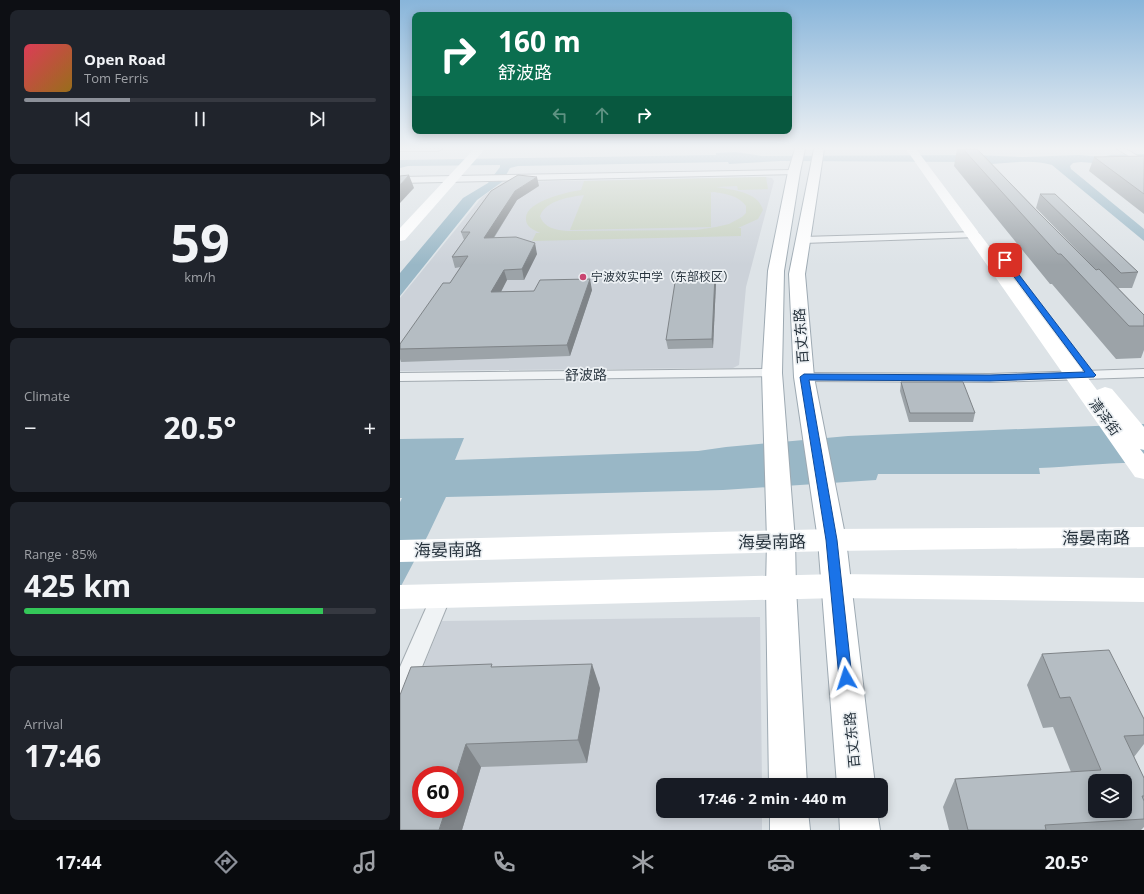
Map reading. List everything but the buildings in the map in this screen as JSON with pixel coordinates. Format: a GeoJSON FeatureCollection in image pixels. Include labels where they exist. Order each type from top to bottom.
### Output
{"type":"FeatureCollection","features":[{"type":"Feature","properties":{"kind":"main road"},"geometry":{"type":"LineString","coordinates":[[400,237],[444,188]]}},
{"type":"Feature","properties":{"kind":"main road","name":"百丈东路"},"geometry":{"type":"LineString","coordinates":[[788,778],[781,588],[782,541],[772,373],[776,271],[791,188]]}},
{"type":"Feature","properties":{"kind":"main road","name":"百丈东路"},"geometry":{"type":"LineString","coordinates":[[812,188],[797,274],[804,377],[832,540],[855,778]]}},
{"type":"Feature","properties":{"kind":"main road","name":"清泽街"},"geometry":{"type":"LineString","coordinates":[[939,188],[974,235],[1083,375],[1144,442]]}},
{"type":"Feature","properties":{"kind":"main road","name":"清泽街"},"geometry":{"type":"LineString","coordinates":[[949,188],[1083,375],[1144,471]]}},
{"type":"Feature","properties":{"kind":"main road","name":"海晏南路"},"geometry":{"type":"LineString","coordinates":[[400,551],[832,540],[1144,537]]}},
{"type":"Feature","properties":{"kind":"main road"},"geometry":{"type":"LineString","coordinates":[[404,596],[837,586],[1144,590]]}},
{"type":"Feature","properties":{"kind":"main road"},"geometry":{"type":"LineString","coordinates":[[789,818],[790,830]]}},
{"type":"Feature","properties":{"kind":"main road"},"geometry":{"type":"LineString","coordinates":[[859,818],[860,830]]}},
{"type":"Feature","properties":{"kind":"street"},"geometry":{"type":"LineString","coordinates":[[803,240],[974,235]]}},
{"type":"Feature","properties":{"kind":"street","name":"舒波路"},"geometry":{"type":"LineString","coordinates":[[400,377],[772,373]]}},
{"type":"Feature","properties":{"kind":"street"},"geometry":{"type":"LineString","coordinates":[[804,377],[990,378],[1144,373]]}},
{"type":"Feature","properties":{"kind":"street"},"geometry":{"type":"LineString","coordinates":[[400,693],[441,596]]}},
{"type":"Feature","properties":{"kind":"shaded area","name":"宁波效实中学（东部校区）"},"geometry":{"type":"Polygon","coordinates":[[[495,188],[772,188],[746,287],[739,365],[733,368],[400,371],[400,298],[482,197],[495,188]]]}},
{"type":"Feature","properties":{"kind":"shaded area"},"geometry":{"type":"Polygon","coordinates":[[[760,617],[762,778],[656,778],[656,818],[762,818],[762,830],[400,830],[400,724],[442,621],[760,617]]]}},
{"type":"Feature","properties":{"kind":"green space"},"geometry":{"type":"Polygon","coordinates":[[[582,188],[720,188],[743,192],[750,195],[756,199],[763,210],[758,219],[738,228],[741,228],[741,236],[532,241],[536,233],[540,233],[528,225],[526,218],[528,212],[540,202],[549,198],[581,190],[582,188]],[[711,192],[711,227],[570,230],[584,195],[559,200],[547,206],[540,216],[547,226],[567,231],[696,230],[729,224],[746,213],[746,206],[743,202],[723,193],[711,192]]]}},
{"type":"Feature","properties":{"kind":"green space"},"geometry":{"type":"Polygon","coordinates":[[[737,188],[768,188],[768,189],[738,190],[737,188]]]}},
{"type":"Feature","properties":{"kind":"water"},"geometry":{"type":"Polygon","coordinates":[[[480,188],[494,188],[477,200],[400,296],[400,273],[463,198],[480,188]]]}},
{"type":"Feature","properties":{"kind":"water"},"geometry":{"type":"Polygon","coordinates":[[[1080,188],[1094,188],[1144,229],[1144,241],[1080,188]]]}},
{"type":"Feature","properties":{"kind":"water"},"geometry":{"type":"Polygon","coordinates":[[[1144,424],[1144,463],[1118,463],[1039,468],[1040,474],[878,474],[876,480],[723,490],[446,497],[400,588],[400,502],[402,498],[400,498],[400,439],[464,438],[455,460],[698,451],[848,436],[1144,424]]]}},
{"type":"Feature","properties":{"kind":"place","name":"宁波效实中学（东部校区）"},"geometry":{"type":"Point","coordinates":[583,277]}},
{"type":"Feature","properties":{"kind":"route"},"geometry":{"type":"LineString","coordinates":[[846,678],[832,540],[804,377],[990,378],[1092,375],[1005,260]]}}]}
